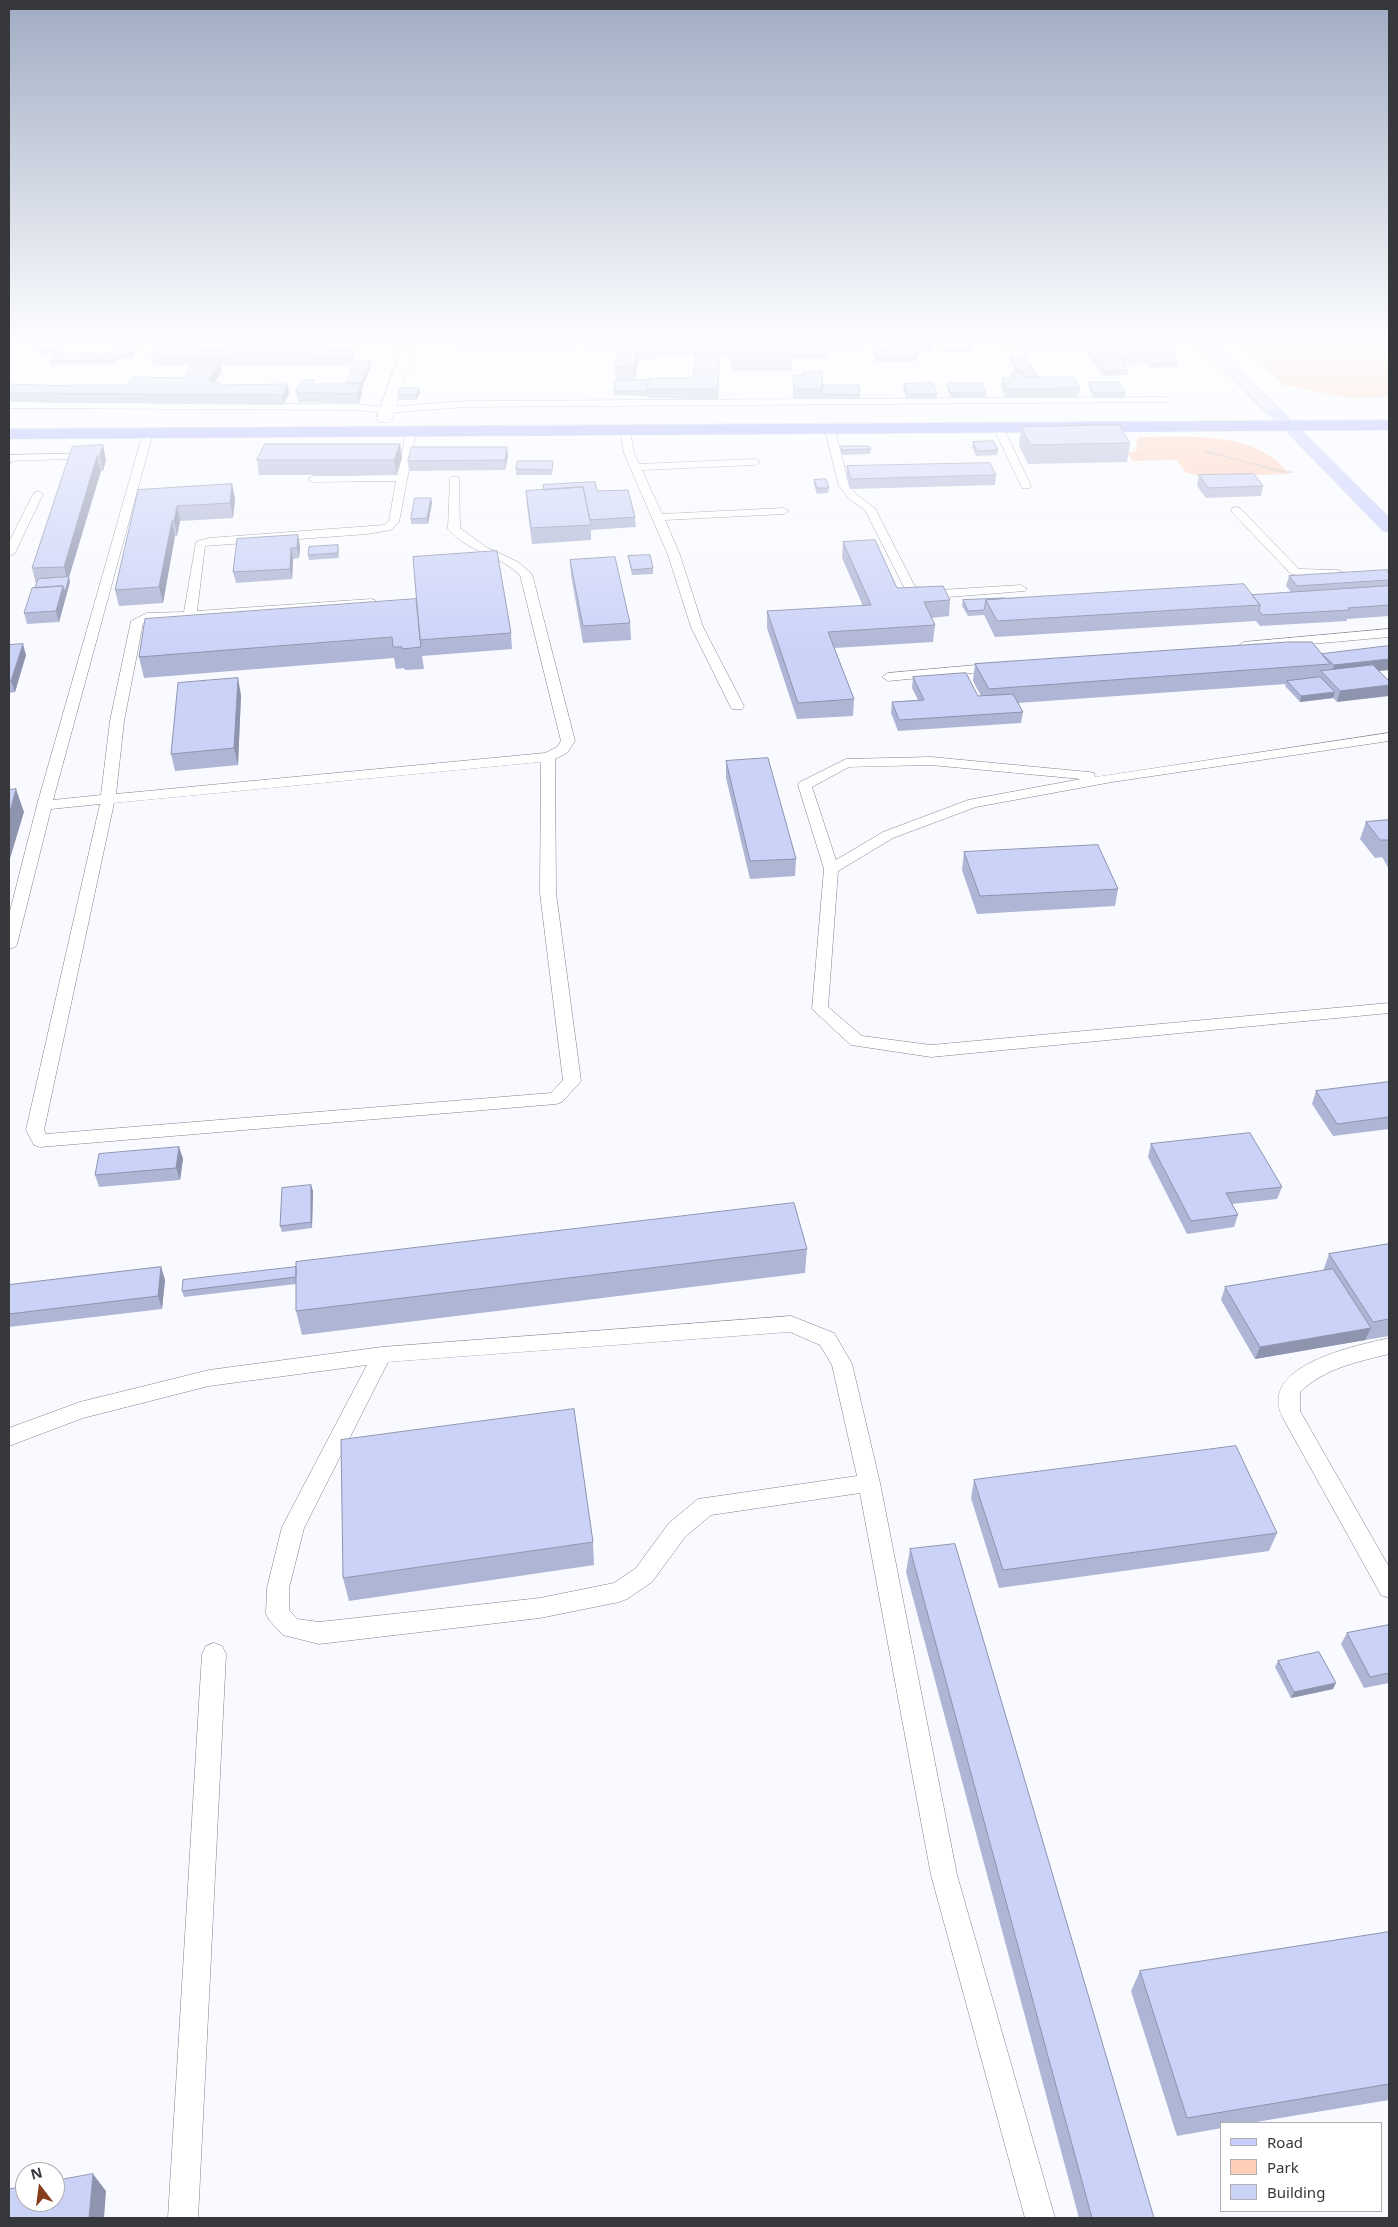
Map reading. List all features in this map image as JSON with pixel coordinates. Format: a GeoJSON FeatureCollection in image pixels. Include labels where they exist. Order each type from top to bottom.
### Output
{"type":"FeatureCollection","features":[{"type":"Feature","properties":{"kind":"main road"},"geometry":{"type":"LineString","coordinates":[[1311,447],[1389,527]]}},
{"type":"Feature","properties":{"kind":"lane"},"geometry":{"type":"LineString","coordinates":[[9,944],[44,805],[144,447]]}},
{"type":"Feature","properties":{"kind":"lane"},"geometry":{"type":"LineString","coordinates":[[190,615],[200,544],[209,541],[367,531],[387,528],[394,522],[408,447]]}},
{"type":"Feature","properties":{"kind":"lane"},"geometry":{"type":"LineString","coordinates":[[627,447],[674,555],[696,627],[737,706]]}},
{"type":"Feature","properties":{"kind":"lane"},"geometry":{"type":"LineString","coordinates":[[834,447],[844,486],[853,497],[870,508],[909,587],[922,595],[1021,589]]}},
{"type":"Feature","properties":{"kind":"lane"},"geometry":{"type":"LineString","coordinates":[[1007,447],[1026,486]]}},
{"type":"Feature","properties":{"kind":"lane"},"geometry":{"type":"LineString","coordinates":[[9,458],[98,456]]}},
{"type":"Feature","properties":{"kind":"lane"},"geometry":{"type":"LineString","coordinates":[[635,467],[755,462]]}},
{"type":"Feature","properties":{"kind":"lane"},"geometry":{"type":"LineString","coordinates":[[313,479],[402,478]]}},
{"type":"Feature","properties":{"kind":"lane"},"geometry":{"type":"LineString","coordinates":[[44,805],[548,757],[562,750],[568,740],[526,574],[514,562],[493,555],[454,529],[455,479]]}},
{"type":"Feature","properties":{"kind":"lane"},"geometry":{"type":"LineString","coordinates":[[10,549],[38,494]]}},
{"type":"Feature","properties":{"kind":"lane"},"geometry":{"type":"LineString","coordinates":[[1236,510],[1295,572],[1310,574],[1350,573]]}},
{"type":"Feature","properties":{"kind":"lane"},"geometry":{"type":"LineString","coordinates":[[658,518],[784,511]]}},
{"type":"Feature","properties":{"kind":"lane"},"geometry":{"type":"LineString","coordinates":[[384,602],[147,617],[137,621],[117,721],[108,799],[35,1130],[40,1141],[556,1098],[572,1081],[548,893],[548,757]]}},
{"type":"Feature","properties":{"kind":"lane"},"geometry":{"type":"LineString","coordinates":[[1232,647],[1389,633]]}},
{"type":"Feature","properties":{"kind":"lane"},"geometry":{"type":"LineString","coordinates":[[888,677],[1016,666]]}},
{"type":"Feature","properties":{"kind":"lane"},"geometry":{"type":"LineString","coordinates":[[831,869],[888,835],[973,803],[1112,778],[1389,737]]}},
{"type":"Feature","properties":{"kind":"lane"},"geometry":{"type":"LineString","coordinates":[[1112,778],[931,760],[846,764],[806,785],[831,869],[820,1009],[857,1041],[931,1052],[1389,1008]]}},
{"type":"Feature","properties":{"kind":"lane"},"geometry":{"type":"LineString","coordinates":[[9,1437],[80,1410],[209,1378],[382,1355],[791,1324],[828,1339],[842,1364],[869,1483],[944,1875],[1040,2218]]}},
{"type":"Feature","properties":{"kind":"lane"},"geometry":{"type":"LineString","coordinates":[[1389,1346],[1325,1365],[1303,1377],[1292,1386],[1288,1396],[1290,1412],[1389,1588]]}},
{"type":"Feature","properties":{"kind":"lane"},"geometry":{"type":"LineString","coordinates":[[382,1355],[293,1527],[278,1588],[278,1614],[291,1628],[320,1633],[540,1608],[619,1592],[644,1575],[677,1530],[706,1506],[869,1483]]}},
{"type":"Feature","properties":{"kind":"lane"},"geometry":{"type":"LineString","coordinates":[[183,2218],[214,1654]]}},
{"type":"Feature","properties":{"kind":"path"},"geometry":{"type":"LineString","coordinates":[[1220,455],[1284,472],[1293,472]]}},
{"type":"Feature","properties":{"kind":"green space"},"geometry":{"type":"Polygon","coordinates":[[[1137,447],[1252,447],[1273,458],[1289,474],[1202,477],[1185,472],[1177,460],[1132,461],[1128,453],[1134,452],[1137,447]]]}},
{"type":"Feature","properties":{"kind":"building"},"geometry":{"type":"Polygon","coordinates":[[[72,447],[102,447],[100,456],[97,456],[64,567],[32,568],[72,447]]]}},
{"type":"Feature","properties":{"kind":"building"},"geometry":{"type":"Polygon","coordinates":[[[264,447],[399,447],[394,460],[257,460],[264,447]]]}},
{"type":"Feature","properties":{"kind":"building"},"geometry":{"type":"Polygon","coordinates":[[[412,447],[507,447],[505,460],[408,461],[412,447]]]}},
{"type":"Feature","properties":{"kind":"building"},"geometry":{"type":"Polygon","coordinates":[[[841,447],[870,447],[871,449],[842,450],[841,447]]]}},
{"type":"Feature","properties":{"kind":"building"},"geometry":{"type":"Polygon","coordinates":[[[975,447],[996,447],[998,450],[977,451],[975,447]]]}},
{"type":"Feature","properties":{"kind":"building"},"geometry":{"type":"Polygon","coordinates":[[[518,461],[553,461],[552,470],[516,469],[518,461]]]}},
{"type":"Feature","properties":{"kind":"building"},"geometry":{"type":"Polygon","coordinates":[[[990,463],[996,475],[851,479],[847,466],[990,463]]]}},
{"type":"Feature","properties":{"kind":"building"},"geometry":{"type":"Polygon","coordinates":[[[1254,474],[1263,486],[1208,488],[1199,475],[1254,474]]]}},
{"type":"Feature","properties":{"kind":"building"},"geometry":{"type":"Polygon","coordinates":[[[826,479],[829,488],[817,488],[814,480],[826,479]]]}},
{"type":"Feature","properties":{"kind":"building"},"geometry":{"type":"Polygon","coordinates":[[[595,482],[597,491],[628,490],[635,517],[590,520],[583,487],[544,490],[543,485],[595,482]]]}},
{"type":"Feature","properties":{"kind":"building"},"geometry":{"type":"Polygon","coordinates":[[[232,484],[230,503],[177,506],[174,521],[172,521],[159,587],[115,590],[138,490],[232,484]]]}},
{"type":"Feature","properties":{"kind":"building"},"geometry":{"type":"Polygon","coordinates":[[[583,487],[591,525],[531,528],[526,491],[583,487]]]}},
{"type":"Feature","properties":{"kind":"building"},"geometry":{"type":"Polygon","coordinates":[[[415,498],[431,498],[427,518],[411,519],[415,498]]]}},
{"type":"Feature","properties":{"kind":"building"},"geometry":{"type":"Polygon","coordinates":[[[298,535],[297,548],[291,548],[290,569],[233,572],[237,539],[298,535]]]}},
{"type":"Feature","properties":{"kind":"building"},"geometry":{"type":"Polygon","coordinates":[[[875,540],[897,588],[943,586],[950,600],[924,602],[935,625],[828,632],[854,699],[798,703],[767,611],[871,605],[843,542],[875,540]]]}},
{"type":"Feature","properties":{"kind":"building"},"geometry":{"type":"Polygon","coordinates":[[[338,545],[338,553],[308,555],[309,547],[338,545]]]}},
{"type":"Feature","properties":{"kind":"building"},"geometry":{"type":"Polygon","coordinates":[[[497,551],[511,633],[420,640],[413,557],[497,551]]]}},
{"type":"Feature","properties":{"kind":"building"},"geometry":{"type":"Polygon","coordinates":[[[650,555],[653,568],[632,570],[628,556],[650,555]]]}},
{"type":"Feature","properties":{"kind":"building"},"geometry":{"type":"Polygon","coordinates":[[[615,557],[630,623],[583,626],[570,560],[615,557]]]}},
{"type":"Feature","properties":{"kind":"building"},"geometry":{"type":"Polygon","coordinates":[[[1387,570],[1389,580],[1297,586],[1289,576],[1387,570]]]}},
{"type":"Feature","properties":{"kind":"building"},"geometry":{"type":"Polygon","coordinates":[[[69,577],[65,592],[63,586],[35,588],[38,579],[69,577]]]}},
{"type":"Feature","properties":{"kind":"building"},"geometry":{"type":"Polygon","coordinates":[[[1244,584],[1260,605],[997,621],[986,600],[1244,584]]]}},
{"type":"Feature","properties":{"kind":"building"},"geometry":{"type":"Polygon","coordinates":[[[63,586],[56,611],[24,613],[32,588],[63,586]]]}},
{"type":"Feature","properties":{"kind":"building"},"geometry":{"type":"Polygon","coordinates":[[[1389,586],[1389,605],[1348,608],[1350,610],[1262,615],[1259,611],[1260,605],[1252,595],[1389,586]]]}},
{"type":"Feature","properties":{"kind":"building"},"geometry":{"type":"Polygon","coordinates":[[[1004,598],[986,600],[984,610],[968,611],[963,600],[1004,598]]]}},
{"type":"Feature","properties":{"kind":"building"},"geometry":{"type":"Polygon","coordinates":[[[416,599],[421,647],[402,649],[402,647],[393,647],[392,637],[139,657],[145,619],[416,599]]]}},
{"type":"Feature","properties":{"kind":"building"},"geometry":{"type":"Polygon","coordinates":[[[1288,642],[1312,642],[1330,664],[989,689],[975,664],[1288,642]]]}},
{"type":"Feature","properties":{"kind":"building"},"geometry":{"type":"Polygon","coordinates":[[[23,644],[11,681],[9,681],[9,645],[23,644]]]}},
{"type":"Feature","properties":{"kind":"building"},"geometry":{"type":"Polygon","coordinates":[[[1389,646],[1389,659],[1334,665],[1322,654],[1389,646]]]}},
{"type":"Feature","properties":{"kind":"building"},"geometry":{"type":"Polygon","coordinates":[[[1373,665],[1389,681],[1389,685],[1340,691],[1321,671],[1373,665]]]}},
{"type":"Feature","properties":{"kind":"building"},"geometry":{"type":"Polygon","coordinates":[[[966,673],[978,696],[1013,694],[1023,712],[899,720],[892,702],[924,700],[913,677],[966,673]]]}},
{"type":"Feature","properties":{"kind":"building"},"geometry":{"type":"Polygon","coordinates":[[[1320,677],[1335,692],[1301,696],[1287,681],[1320,677]]]}},
{"type":"Feature","properties":{"kind":"building"},"geometry":{"type":"Polygon","coordinates":[[[238,678],[234,748],[171,754],[178,683],[238,678]]]}},
{"type":"Feature","properties":{"kind":"building"},"geometry":{"type":"Polygon","coordinates":[[[768,758],[796,859],[750,861],[726,761],[768,758]]]}},
{"type":"Feature","properties":{"kind":"building"},"geometry":{"type":"Polygon","coordinates":[[[16,789],[9,815],[9,790],[16,789]]]}},
{"type":"Feature","properties":{"kind":"building"},"geometry":{"type":"Polygon","coordinates":[[[1389,820],[1389,842],[1388,840],[1380,840],[1366,822],[1389,820]]]}},
{"type":"Feature","properties":{"kind":"building"},"geometry":{"type":"Polygon","coordinates":[[[1098,845],[1118,889],[980,896],[964,852],[1098,845]]]}},
{"type":"Feature","properties":{"kind":"building"},"geometry":{"type":"Polygon","coordinates":[[[1389,1082],[1389,1117],[1337,1124],[1316,1091],[1389,1082]]]}},
{"type":"Feature","properties":{"kind":"building"},"geometry":{"type":"Polygon","coordinates":[[[1250,1133],[1282,1187],[1226,1193],[1238,1215],[1191,1221],[1151,1144],[1250,1133]]]}},
{"type":"Feature","properties":{"kind":"building"},"geometry":{"type":"Polygon","coordinates":[[[179,1147],[176,1168],[95,1175],[99,1154],[179,1147]]]}},
{"type":"Feature","properties":{"kind":"building"},"geometry":{"type":"Polygon","coordinates":[[[311,1185],[311,1222],[280,1226],[282,1188],[311,1185]]]}},
{"type":"Feature","properties":{"kind":"building"},"geometry":{"type":"Polygon","coordinates":[[[794,1203],[807,1249],[296,1311],[296,1262],[794,1203]]]}},
{"type":"Feature","properties":{"kind":"building"},"geometry":{"type":"Polygon","coordinates":[[[1389,1244],[1389,1319],[1373,1322],[1329,1254],[1389,1244]]]}},
{"type":"Feature","properties":{"kind":"building"},"geometry":{"type":"Polygon","coordinates":[[[161,1267],[158,1296],[9,1314],[9,1285],[161,1267]]]}},
{"type":"Feature","properties":{"kind":"building"},"geometry":{"type":"Polygon","coordinates":[[[296,1267],[296,1277],[182,1291],[183,1280],[296,1267]]]}},
{"type":"Feature","properties":{"kind":"building"},"geometry":{"type":"Polygon","coordinates":[[[1333,1269],[1371,1328],[1260,1347],[1225,1287],[1333,1269]]]}},
{"type":"Feature","properties":{"kind":"building"},"geometry":{"type":"Polygon","coordinates":[[[574,1409],[593,1542],[343,1578],[341,1440],[574,1409]]]}},
{"type":"Feature","properties":{"kind":"building"},"geometry":{"type":"Polygon","coordinates":[[[1236,1446],[1277,1533],[1003,1570],[974,1480],[1236,1446]]]}},
{"type":"Feature","properties":{"kind":"building"},"geometry":{"type":"Polygon","coordinates":[[[955,1544],[1154,2218],[1092,2218],[910,1549],[955,1544]]]}},
{"type":"Feature","properties":{"kind":"building"},"geometry":{"type":"Polygon","coordinates":[[[1389,1625],[1389,1673],[1370,1677],[1347,1633],[1389,1625]]]}},
{"type":"Feature","properties":{"kind":"building"},"geometry":{"type":"Polygon","coordinates":[[[1319,1652],[1336,1683],[1294,1692],[1278,1661],[1319,1652]]]}},
{"type":"Feature","properties":{"kind":"building"},"geometry":{"type":"Polygon","coordinates":[[[1389,1932],[1389,2084],[1187,2118],[1140,1971],[1389,1932]]]}},
{"type":"Feature","properties":{"kind":"building"},"geometry":{"type":"Polygon","coordinates":[[[93,2174],[89,2218],[9,2218],[9,2189],[15,2188],[15,2212],[65,2212],[65,2179],[93,2174]]]}}]}
